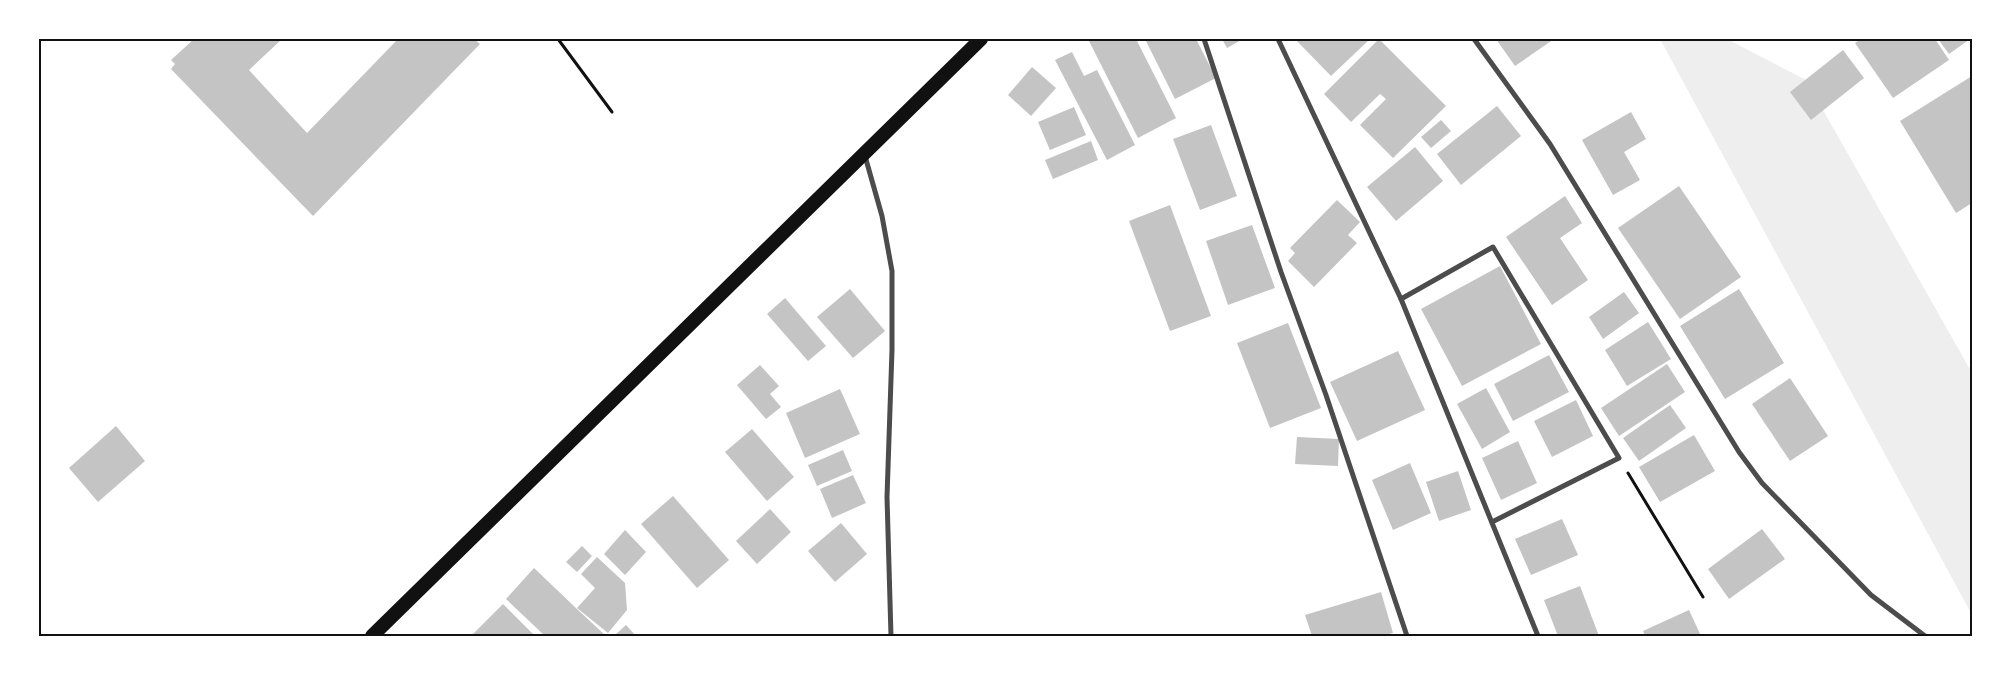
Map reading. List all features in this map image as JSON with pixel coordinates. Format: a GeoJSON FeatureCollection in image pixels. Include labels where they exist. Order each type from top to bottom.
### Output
{"type":"FeatureCollection","features":[{"type":"Feature","properties":{"kind":"highway"},"geometry":{"type":"LineString","coordinates":[[372,636],[981,39]]}},
{"type":"Feature","properties":{"kind":"street"},"geometry":{"type":"LineString","coordinates":[[1204,39],[1280,272],[1326,396],[1408,636]]}},
{"type":"Feature","properties":{"kind":"street"},"geometry":{"type":"LineString","coordinates":[[1278,39],[1401,299],[1538,636]]}},
{"type":"Feature","properties":{"kind":"street"},"geometry":{"type":"LineString","coordinates":[[1474,39],[1550,144],[1739,452],[1756,476],[1872,595],[1926,636]]}},
{"type":"Feature","properties":{"kind":"street"},"geometry":{"type":"LineString","coordinates":[[864,153],[882,216],[892,271],[892,350],[887,497],[891,636]]}},
{"type":"Feature","properties":{"kind":"street"},"geometry":{"type":"LineString","coordinates":[[1401,299],[1493,247],[1619,458],[1492,522]]}},
{"type":"Feature","properties":{"kind":"path"},"geometry":{"type":"LineString","coordinates":[[558,39],[612,112]]}},
{"type":"Feature","properties":{"kind":"path"},"geometry":{"type":"LineString","coordinates":[[1619,458],[1702,597]]}},
{"type":"Feature","properties":{"kind":"shaded area"},"geometry":{"type":"Polygon","coordinates":[[[1660,39],[1727,39],[1806,80],[1972,373],[1972,615],[1660,39]]]}},
{"type":"Feature","properties":{"kind":"building"},"geometry":{"type":"Polygon","coordinates":[[[194,39],[282,39],[249,70],[307,133],[398,39],[474,39],[480,44],[313,216],[171,69],[175,64],[171,60],[194,39]]]}},
{"type":"Feature","properties":{"kind":"building"},"geometry":{"type":"Polygon","coordinates":[[[1088,39],[1136,39],[1176,118],[1138,138],[1088,39]]]}},
{"type":"Feature","properties":{"kind":"building"},"geometry":{"type":"Polygon","coordinates":[[[1145,39],[1196,39],[1216,78],[1175,99],[1145,39]]]}},
{"type":"Feature","properties":{"kind":"building"},"geometry":{"type":"Polygon","coordinates":[[[1222,39],[1243,39],[1227,48],[1222,39]]]}},
{"type":"Feature","properties":{"kind":"building"},"geometry":{"type":"Polygon","coordinates":[[[1295,39],[1370,39],[1331,76],[1295,39]]]}},
{"type":"Feature","properties":{"kind":"building"},"geometry":{"type":"Polygon","coordinates":[[[1379,39],[1446,106],[1393,158],[1360,125],[1386,99],[1380,94],[1351,122],[1324,94],[1379,39]]]}},
{"type":"Feature","properties":{"kind":"building"},"geometry":{"type":"Polygon","coordinates":[[[1496,39],[1554,39],[1515,66],[1496,39]]]}},
{"type":"Feature","properties":{"kind":"building"},"geometry":{"type":"Polygon","coordinates":[[[1861,39],[1935,39],[1949,60],[1893,98],[1855,43],[1861,39]]]}},
{"type":"Feature","properties":{"kind":"building"},"geometry":{"type":"Polygon","coordinates":[[[1938,39],[1970,39],[1949,54],[1938,39]]]}},
{"type":"Feature","properties":{"kind":"building"},"geometry":{"type":"Polygon","coordinates":[[[1843,50],[1864,78],[1811,120],[1790,92],[1843,50]]]}},
{"type":"Feature","properties":{"kind":"building"},"geometry":{"type":"Polygon","coordinates":[[[1072,52],[1084,76],[1097,70],[1135,145],[1107,160],[1055,60],[1072,52]]]}},
{"type":"Feature","properties":{"kind":"building"},"geometry":{"type":"Polygon","coordinates":[[[1032,67],[1056,88],[1031,116],[1008,95],[1032,67]]]}},
{"type":"Feature","properties":{"kind":"building"},"geometry":{"type":"Polygon","coordinates":[[[1972,76],[1972,203],[1956,213],[1900,121],[1972,76]]]}},
{"type":"Feature","properties":{"kind":"building"},"geometry":{"type":"Polygon","coordinates":[[[1497,106],[1521,136],[1461,185],[1437,154],[1497,106]]]}},
{"type":"Feature","properties":{"kind":"building"},"geometry":{"type":"Polygon","coordinates":[[[1074,107],[1086,135],[1050,150],[1038,122],[1074,107]]]}},
{"type":"Feature","properties":{"kind":"building"},"geometry":{"type":"Polygon","coordinates":[[[1631,112],[1646,139],[1624,152],[1640,180],[1613,195],[1582,140],[1631,112]]]}},
{"type":"Feature","properties":{"kind":"building"},"geometry":{"type":"Polygon","coordinates":[[[1441,120],[1451,131],[1431,148],[1421,137],[1441,120]]]}},
{"type":"Feature","properties":{"kind":"building"},"geometry":{"type":"Polygon","coordinates":[[[1211,125],[1237,196],[1200,210],[1173,139],[1211,125]]]}},
{"type":"Feature","properties":{"kind":"building"},"geometry":{"type":"Polygon","coordinates":[[[1091,141],[1098,160],[1053,179],[1045,160],[1091,141]]]}},
{"type":"Feature","properties":{"kind":"building"},"geometry":{"type":"Polygon","coordinates":[[[1415,147],[1443,181],[1396,221],[1367,187],[1415,147]]]}},
{"type":"Feature","properties":{"kind":"building"},"geometry":{"type":"Polygon","coordinates":[[[1679,186],[1741,277],[1680,319],[1618,228],[1679,186]]]}},
{"type":"Feature","properties":{"kind":"building"},"geometry":{"type":"Polygon","coordinates":[[[1565,196],[1582,223],[1560,238],[1588,280],[1552,305],[1506,237],[1565,196]]]}},
{"type":"Feature","properties":{"kind":"building"},"geometry":{"type":"Polygon","coordinates":[[[1337,200],[1360,222],[1348,235],[1357,243],[1314,287],[1288,261],[1295,253],[1290,248],[1337,200]]]}},
{"type":"Feature","properties":{"kind":"building"},"geometry":{"type":"Polygon","coordinates":[[[1170,205],[1211,316],[1170,331],[1129,221],[1170,205]]]}},
{"type":"Feature","properties":{"kind":"building"},"geometry":{"type":"Polygon","coordinates":[[[1252,225],[1275,288],[1228,305],[1206,241],[1252,225]]]}},
{"type":"Feature","properties":{"kind":"building"},"geometry":{"type":"Polygon","coordinates":[[[1500,266],[1541,344],[1462,386],[1421,309],[1500,266]]]}},
{"type":"Feature","properties":{"kind":"building"},"geometry":{"type":"Polygon","coordinates":[[[850,289],[885,331],[853,358],[817,317],[850,289]]]}},
{"type":"Feature","properties":{"kind":"building"},"geometry":{"type":"Polygon","coordinates":[[[1739,289],[1784,363],[1725,399],[1680,326],[1739,289]]]}},
{"type":"Feature","properties":{"kind":"building"},"geometry":{"type":"Polygon","coordinates":[[[1624,292],[1639,313],[1603,339],[1589,317],[1624,292]]]}},
{"type":"Feature","properties":{"kind":"building"},"geometry":{"type":"Polygon","coordinates":[[[785,298],[826,346],[808,361],[767,314],[785,298]]]}},
{"type":"Feature","properties":{"kind":"building"},"geometry":{"type":"Polygon","coordinates":[[[1648,322],[1671,359],[1627,386],[1605,350],[1648,322]]]}},
{"type":"Feature","properties":{"kind":"building"},"geometry":{"type":"Polygon","coordinates":[[[1288,323],[1321,408],[1270,428],[1237,343],[1288,323]]]}},
{"type":"Feature","properties":{"kind":"building"},"geometry":{"type":"Polygon","coordinates":[[[1398,351],[1425,410],[1357,441],[1330,382],[1398,351]]]}},
{"type":"Feature","properties":{"kind":"building"},"geometry":{"type":"Polygon","coordinates":[[[1549,355],[1569,392],[1513,421],[1494,384],[1549,355]]]}},
{"type":"Feature","properties":{"kind":"building"},"geometry":{"type":"Polygon","coordinates":[[[1667,364],[1685,392],[1619,436],[1601,408],[1667,364]]]}},
{"type":"Feature","properties":{"kind":"building"},"geometry":{"type":"Polygon","coordinates":[[[760,365],[779,386],[770,394],[781,407],[766,419],[737,385],[760,365]]]}},
{"type":"Feature","properties":{"kind":"building"},"geometry":{"type":"Polygon","coordinates":[[[1790,378],[1828,436],[1790,461],[1752,404],[1790,378]]]}},
{"type":"Feature","properties":{"kind":"building"},"geometry":{"type":"Polygon","coordinates":[[[1486,388],[1510,432],[1482,449],[1457,404],[1486,388]]]}},
{"type":"Feature","properties":{"kind":"building"},"geometry":{"type":"Polygon","coordinates":[[[840,389],[860,434],[805,458],[786,413],[840,389]]]}},
{"type":"Feature","properties":{"kind":"building"},"geometry":{"type":"Polygon","coordinates":[[[1576,400],[1593,436],[1552,457],[1534,421],[1576,400]]]}},
{"type":"Feature","properties":{"kind":"building"},"geometry":{"type":"Polygon","coordinates":[[[1670,405],[1686,428],[1639,461],[1623,438],[1670,405]]]}},
{"type":"Feature","properties":{"kind":"building"},"geometry":{"type":"Polygon","coordinates":[[[116,426],[145,461],[98,502],[69,468],[116,426]]]}},
{"type":"Feature","properties":{"kind":"building"},"geometry":{"type":"Polygon","coordinates":[[[752,429],[794,477],[767,501],[725,452],[752,429]]]}},
{"type":"Feature","properties":{"kind":"building"},"geometry":{"type":"Polygon","coordinates":[[[1694,435],[1715,471],[1660,502],[1639,467],[1694,435]]]}},
{"type":"Feature","properties":{"kind":"building"},"geometry":{"type":"Polygon","coordinates":[[[1297,437],[1339,439],[1338,466],[1295,464],[1297,437]]]}},
{"type":"Feature","properties":{"kind":"building"},"geometry":{"type":"Polygon","coordinates":[[[1518,441],[1537,483],[1501,500],[1482,458],[1518,441]]]}},
{"type":"Feature","properties":{"kind":"building"},"geometry":{"type":"Polygon","coordinates":[[[843,450],[852,471],[817,486],[808,465],[843,450]]]}},
{"type":"Feature","properties":{"kind":"building"},"geometry":{"type":"Polygon","coordinates":[[[1410,463],[1431,513],[1393,530],[1372,480],[1410,463]]]}},
{"type":"Feature","properties":{"kind":"building"},"geometry":{"type":"Polygon","coordinates":[[[1458,471],[1471,510],[1439,521],[1426,482],[1458,471]]]}},
{"type":"Feature","properties":{"kind":"building"},"geometry":{"type":"Polygon","coordinates":[[[853,475],[866,503],[832,518],[820,489],[853,475]]]}},
{"type":"Feature","properties":{"kind":"building"},"geometry":{"type":"Polygon","coordinates":[[[673,496],[729,560],[697,588],[641,524],[673,496]]]}},
{"type":"Feature","properties":{"kind":"building"},"geometry":{"type":"Polygon","coordinates":[[[770,509],[791,532],[757,564],[736,541],[770,509]]]}},
{"type":"Feature","properties":{"kind":"building"},"geometry":{"type":"Polygon","coordinates":[[[1562,519],[1578,555],[1531,575],[1515,539],[1562,519]]]}},
{"type":"Feature","properties":{"kind":"building"},"geometry":{"type":"Polygon","coordinates":[[[841,523],[867,554],[835,582],[808,551],[841,523]]]}},
{"type":"Feature","properties":{"kind":"building"},"geometry":{"type":"Polygon","coordinates":[[[1762,529],[1785,559],[1729,599],[1708,569],[1762,529]]]}},
{"type":"Feature","properties":{"kind":"building"},"geometry":{"type":"Polygon","coordinates":[[[625,530],[646,552],[625,575],[604,554],[625,530]]]}},
{"type":"Feature","properties":{"kind":"building"},"geometry":{"type":"Polygon","coordinates":[[[582,546],[592,556],[577,572],[566,562],[582,546]]]}},
{"type":"Feature","properties":{"kind":"building"},"geometry":{"type":"Polygon","coordinates":[[[597,557],[625,583],[627,610],[608,633],[577,608],[595,588],[581,574],[597,557]]]}},
{"type":"Feature","properties":{"kind":"building"},"geometry":{"type":"Polygon","coordinates":[[[534,568],[606,636],[545,636],[506,599],[534,568]]]}},
{"type":"Feature","properties":{"kind":"building"},"geometry":{"type":"Polygon","coordinates":[[[1580,586],[1599,636],[1558,636],[1544,600],[1580,586]]]}},
{"type":"Feature","properties":{"kind":"building"},"geometry":{"type":"Polygon","coordinates":[[[1381,592],[1393,633],[1382,636],[1312,636],[1305,615],[1381,592]]]}},
{"type":"Feature","properties":{"kind":"building"},"geometry":{"type":"Polygon","coordinates":[[[503,604],[535,636],[471,636],[503,604]]]}},
{"type":"Feature","properties":{"kind":"building"},"geometry":{"type":"Polygon","coordinates":[[[1689,610],[1701,636],[1645,636],[1643,631],[1689,610]]]}},
{"type":"Feature","properties":{"kind":"building"},"geometry":{"type":"Polygon","coordinates":[[[626,625],[636,636],[614,636],[626,625]]]}}]}
